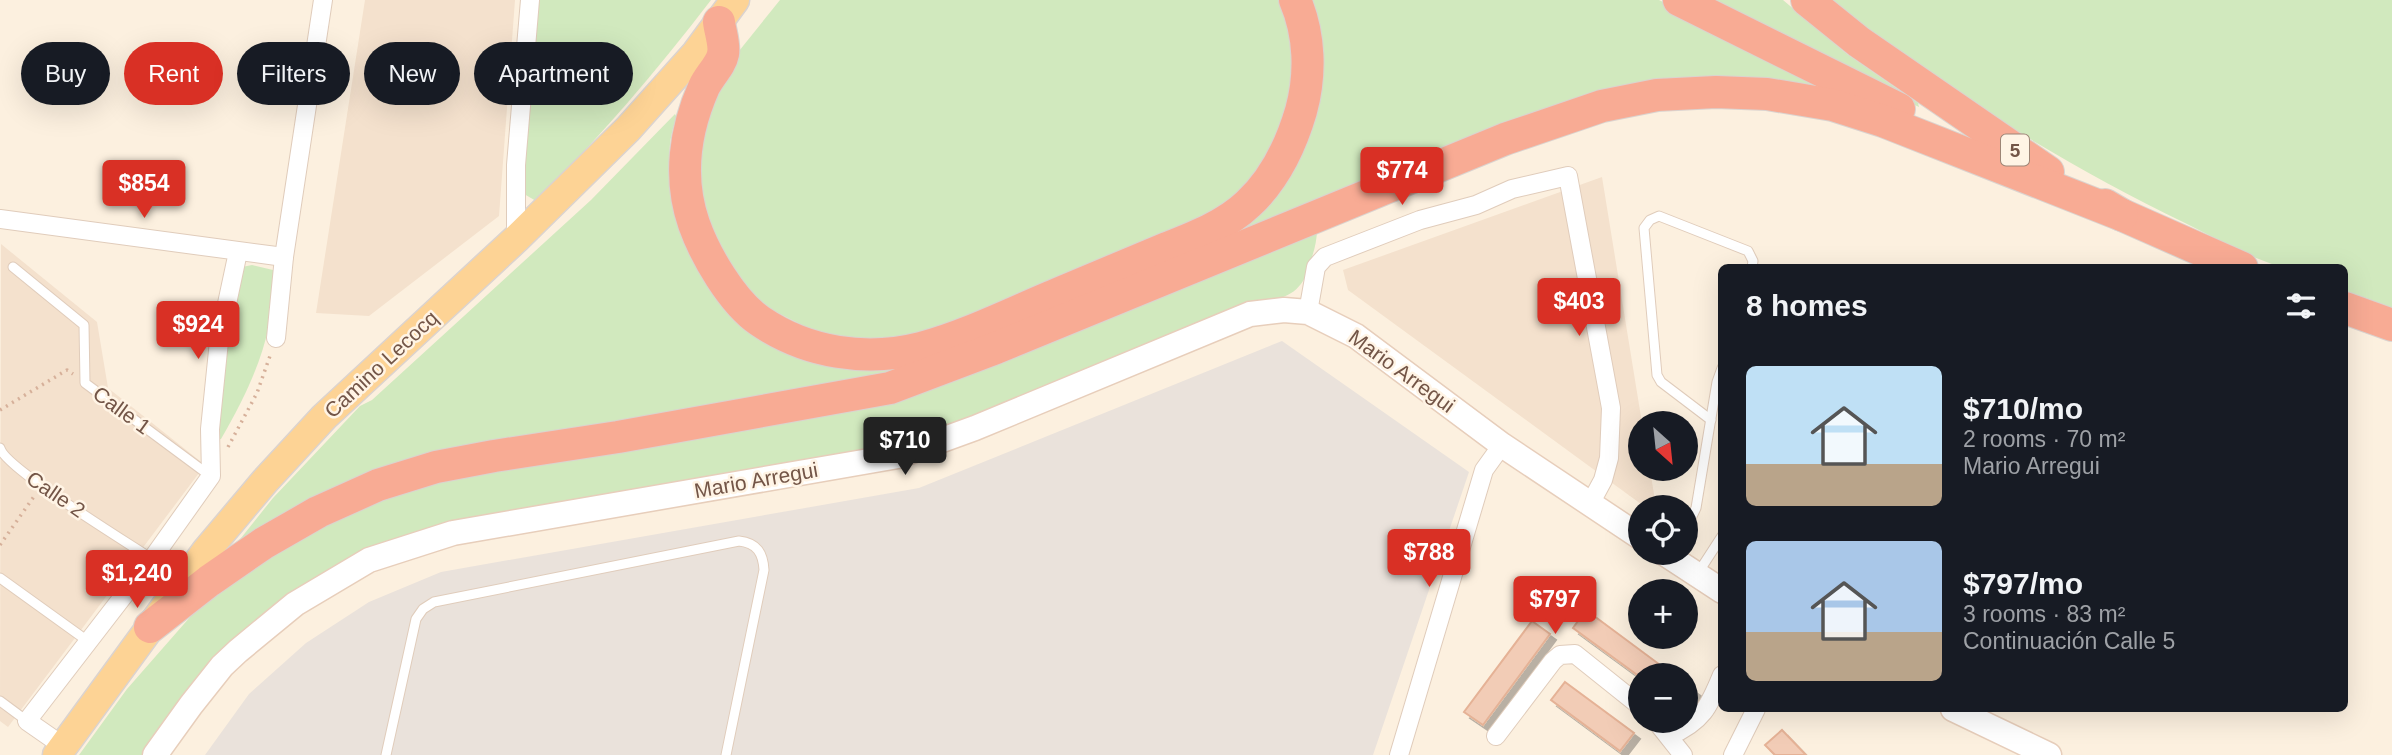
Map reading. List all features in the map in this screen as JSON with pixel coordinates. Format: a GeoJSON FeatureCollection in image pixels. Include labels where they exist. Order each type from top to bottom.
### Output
{"type":"FeatureCollection","features":[{"type":"Feature","properties":{"kind":"highway"},"geometry":{"type":"LineString","coordinates":[[727,11],[723,54],[697,102],[685,148],[688,205],[708,256],[717,272],[758,320],[788,337],[824,350],[890,354],[922,347],[961,333],[1162,251],[1201,234],[1248,205],[1283,159],[1304,101],[1308,73],[1307,47],[1301,13],[1295,0]]}},
{"type":"Feature","properties":{"kind":"highway"},"geometry":{"type":"LineString","coordinates":[[1679,0],[1878,100],[2122,215]]}},
{"type":"Feature","properties":{"kind":"highway","name":"5"},"geometry":{"type":"LineString","coordinates":[[1807,0],[1859,42],[2042,168],[2122,215],[2233,264]]}},
{"type":"Feature","properties":{"kind":"highway"},"geometry":{"type":"LineString","coordinates":[[150,627],[264,543],[318,512],[378,485],[436,467],[618,437],[900,385],[1505,139],[1602,106],[1657,95],[1716,92],[1767,94],[1833,105],[1883,121],[2122,215]]}},
{"type":"Feature","properties":{"kind":"highway"},"geometry":{"type":"LineString","coordinates":[[2348,309],[2392,325]]}},
{"type":"Feature","properties":{"kind":"main road","name":"Camino Lecocq"},"geometry":{"type":"LineString","coordinates":[[60,751],[206,551],[324,417],[516,239],[628,130],[696,52],[727,11]]}},
{"type":"Feature","properties":{"kind":"street"},"geometry":{"type":"LineString","coordinates":[[276,338],[284,257],[323,0]]}},
{"type":"Feature","properties":{"kind":"street"},"geometry":{"type":"LineString","coordinates":[[516,239],[516,165],[530,0]]}},
{"type":"Feature","properties":{"kind":"street"},"geometry":{"type":"LineString","coordinates":[[1308,312],[1316,267],[1325,257],[1420,220],[1476,205],[1512,189],[1568,176],[1611,408],[1609,458],[1603,480],[1590,504]]}},
{"type":"Feature","properties":{"kind":"street"},"geometry":{"type":"LineString","coordinates":[[0,219],[284,257]]}},
{"type":"Feature","properties":{"kind":"street"},"geometry":{"type":"LineString","coordinates":[[60,751],[27,721],[152,559],[211,476],[210,429],[219,341],[237,252]]}},
{"type":"Feature","properties":{"kind":"street","name":"Mario Arregui"},"geometry":{"type":"LineString","coordinates":[[155,755],[191,705],[237,651],[295,604],[369,560],[453,533],[898,456],[975,428],[1250,314],[1284,310],[1308,312],[1356,336],[1502,445],[1628,529]]}},
{"type":"Feature","properties":{"kind":"street"},"geometry":{"type":"LineString","coordinates":[[1399,755],[1484,470],[1502,445]]}},
{"type":"Feature","properties":{"kind":"street"},"geometry":{"type":"LineString","coordinates":[[1684,565],[1718,588]]}},
{"type":"Feature","properties":{"kind":"street"},"geometry":{"type":"LineString","coordinates":[[1496,736],[1553,661],[1567,653],[1575,653],[1628,696]]}},
{"type":"Feature","properties":{"kind":"street"},"geometry":{"type":"LineString","coordinates":[[1670,736],[1696,722],[1718,683]]}},
{"type":"Feature","properties":{"kind":"street"},"geometry":{"type":"LineString","coordinates":[[1735,754],[1755,712]]}},
{"type":"Feature","properties":{"kind":"street"},"geometry":{"type":"LineString","coordinates":[[1960,712],[2049,755]]}},
{"type":"Feature","properties":{"kind":"street"},"geometry":{"type":"LineString","coordinates":[[1667,733],[1683,755]]}},
{"type":"Feature","properties":{"kind":"lane"},"geometry":{"type":"LineString","coordinates":[[1711,420],[1661,382],[1657,375],[1644,228],[1650,220],[1659,216],[1748,251],[1753,264]]}},
{"type":"Feature","properties":{"kind":"lane","name":"Calle 1"},"geometry":{"type":"LineString","coordinates":[[13,267],[84,325],[85,383],[211,476]]}},
{"type":"Feature","properties":{"kind":"lane"},"geometry":{"type":"LineString","coordinates":[[1698,496],[1718,387]]}},
{"type":"Feature","properties":{"kind":"lane","name":"Calle 2"},"geometry":{"type":"LineString","coordinates":[[0,448],[1,453],[42,485],[152,559]]}},
{"type":"Feature","properties":{"kind":"lane"},"geometry":{"type":"LineString","coordinates":[[386,755],[416,618],[434,602],[739,541],[749,542],[758,548],[764,558],[764,570],[726,755]]}},
{"type":"Feature","properties":{"kind":"lane"},"geometry":{"type":"LineString","coordinates":[[1697,575],[1718,542]]}},
{"type":"Feature","properties":{"kind":"lane"},"geometry":{"type":"LineString","coordinates":[[0,578],[89,642]]}},
{"type":"Feature","properties":{"kind":"lane"},"geometry":{"type":"LineString","coordinates":[[0,701],[27,721]]}},
{"type":"Feature","properties":{"kind":"path"},"geometry":{"type":"LineString","coordinates":[[211,476],[253,402],[276,338]]}},
{"type":"Feature","properties":{"kind":"path"},"geometry":{"type":"LineString","coordinates":[[0,410],[67,370],[85,383]]}},
{"type":"Feature","properties":{"kind":"path"},"geometry":{"type":"LineString","coordinates":[[0,545],[42,485]]}},
{"type":"Feature","properties":{"kind":"shaded area"},"geometry":{"type":"Polygon","coordinates":[[[365,0],[515,0],[512,42],[474,42],[474,105],[507,105],[499,216],[369,316],[316,313],[365,0]]]}},
{"type":"Feature","properties":{"kind":"shaded area"},"geometry":{"type":"Polygon","coordinates":[[[1602,177],[1640,411],[1628,411],[1628,481],[1652,481],[1654,495],[1629,495],[1348,290],[1343,270],[1602,177]]]}},
{"type":"Feature","properties":{"kind":"shaded area"},"geometry":{"type":"Polygon","coordinates":[[[1,244],[97,322],[108,388],[205,465],[8,727],[0,721],[1,244]]]}},
{"type":"Feature","properties":{"kind":"shaded area"},"geometry":{"type":"Polygon","coordinates":[[[1282,341],[1469,472],[1373,755],[205,755],[249,694],[306,643],[369,602],[441,572],[919,488],[1282,341]]]}},
{"type":"Feature","properties":{"kind":"green space"},"geometry":{"type":"Polygon","coordinates":[[[534,0],[711,0],[633,97],[633,42],[531,42],[534,0]]]}},
{"type":"Feature","properties":{"kind":"green space"},"geometry":{"type":"Polygon","coordinates":[[[780,0],[1283,0],[1295,45],[1292,110],[1264,170],[1206,221],[921,335],[862,343],[814,331],[770,309],[754,296],[734,275],[715,244],[695,177],[714,82],[780,0]]]}},
{"type":"Feature","properties":{"kind":"green space"},"geometry":{"type":"Polygon","coordinates":[[[1306,0],[1659,0],[1852,96],[1693,86],[902,373],[549,434],[237,543],[273,498],[360,406],[372,400],[591,200],[675,114],[677,118],[671,137],[670,157],[672,178],[684,220],[708,278],[873,366],[1275,186],[1306,0]]]}},
{"type":"Feature","properties":{"kind":"green space"},"geometry":{"type":"Polygon","coordinates":[[[1698,0],[1783,0],[1847,54],[1918,103],[1919,107],[1698,0]]]}},
{"type":"Feature","properties":{"kind":"green space"},"geometry":{"type":"Polygon","coordinates":[[[1830,0],[2392,0],[2392,309],[2348,293],[2348,264],[2269,263],[2232,247],[2092,175],[1957,93],[1830,0]]]}},
{"type":"Feature","properties":{"kind":"green space"},"geometry":{"type":"Polygon","coordinates":[[[526,105],[626,105],[536,201],[519,191],[526,105]]]}},
{"type":"Feature","properties":{"kind":"green space"},"geometry":{"type":"Polygon","coordinates":[[[1317,229],[1308,272],[1302,283],[1287,296],[1240,307],[935,431],[834,457],[347,564],[145,755],[79,755],[127,689],[205,600],[261,556],[403,485],[825,411],[1317,229]]]}},
{"type":"Feature","properties":{"kind":"green space"},"geometry":{"type":"Polygon","coordinates":[[[252,265],[273,270],[275,275],[270,320],[251,380],[221,439],[217,440],[231,318],[242,267],[252,265]]]}},
{"type":"Feature","properties":{"kind":"building"},"geometry":{"type":"Polygon","coordinates":[[[1586,610],[1628,641],[1628,649],[1639,649],[1657,663],[1628,663],[1628,668],[1573,628],[1586,610]]]}},
{"type":"Feature","properties":{"kind":"building"},"geometry":{"type":"Polygon","coordinates":[[[1532,621],[1550,634],[1483,725],[1464,712],[1532,621]]]}},
{"type":"Feature","properties":{"kind":"building"},"geometry":{"type":"Polygon","coordinates":[[[1565,682],[1628,729],[1628,733],[1634,733],[1620,751],[1551,700],[1565,682]]]}},
{"type":"Feature","properties":{"kind":"building"},"geometry":{"type":"Polygon","coordinates":[[[1782,730],[1806,755],[1775,755],[1765,745],[1782,730]]]}}]}
